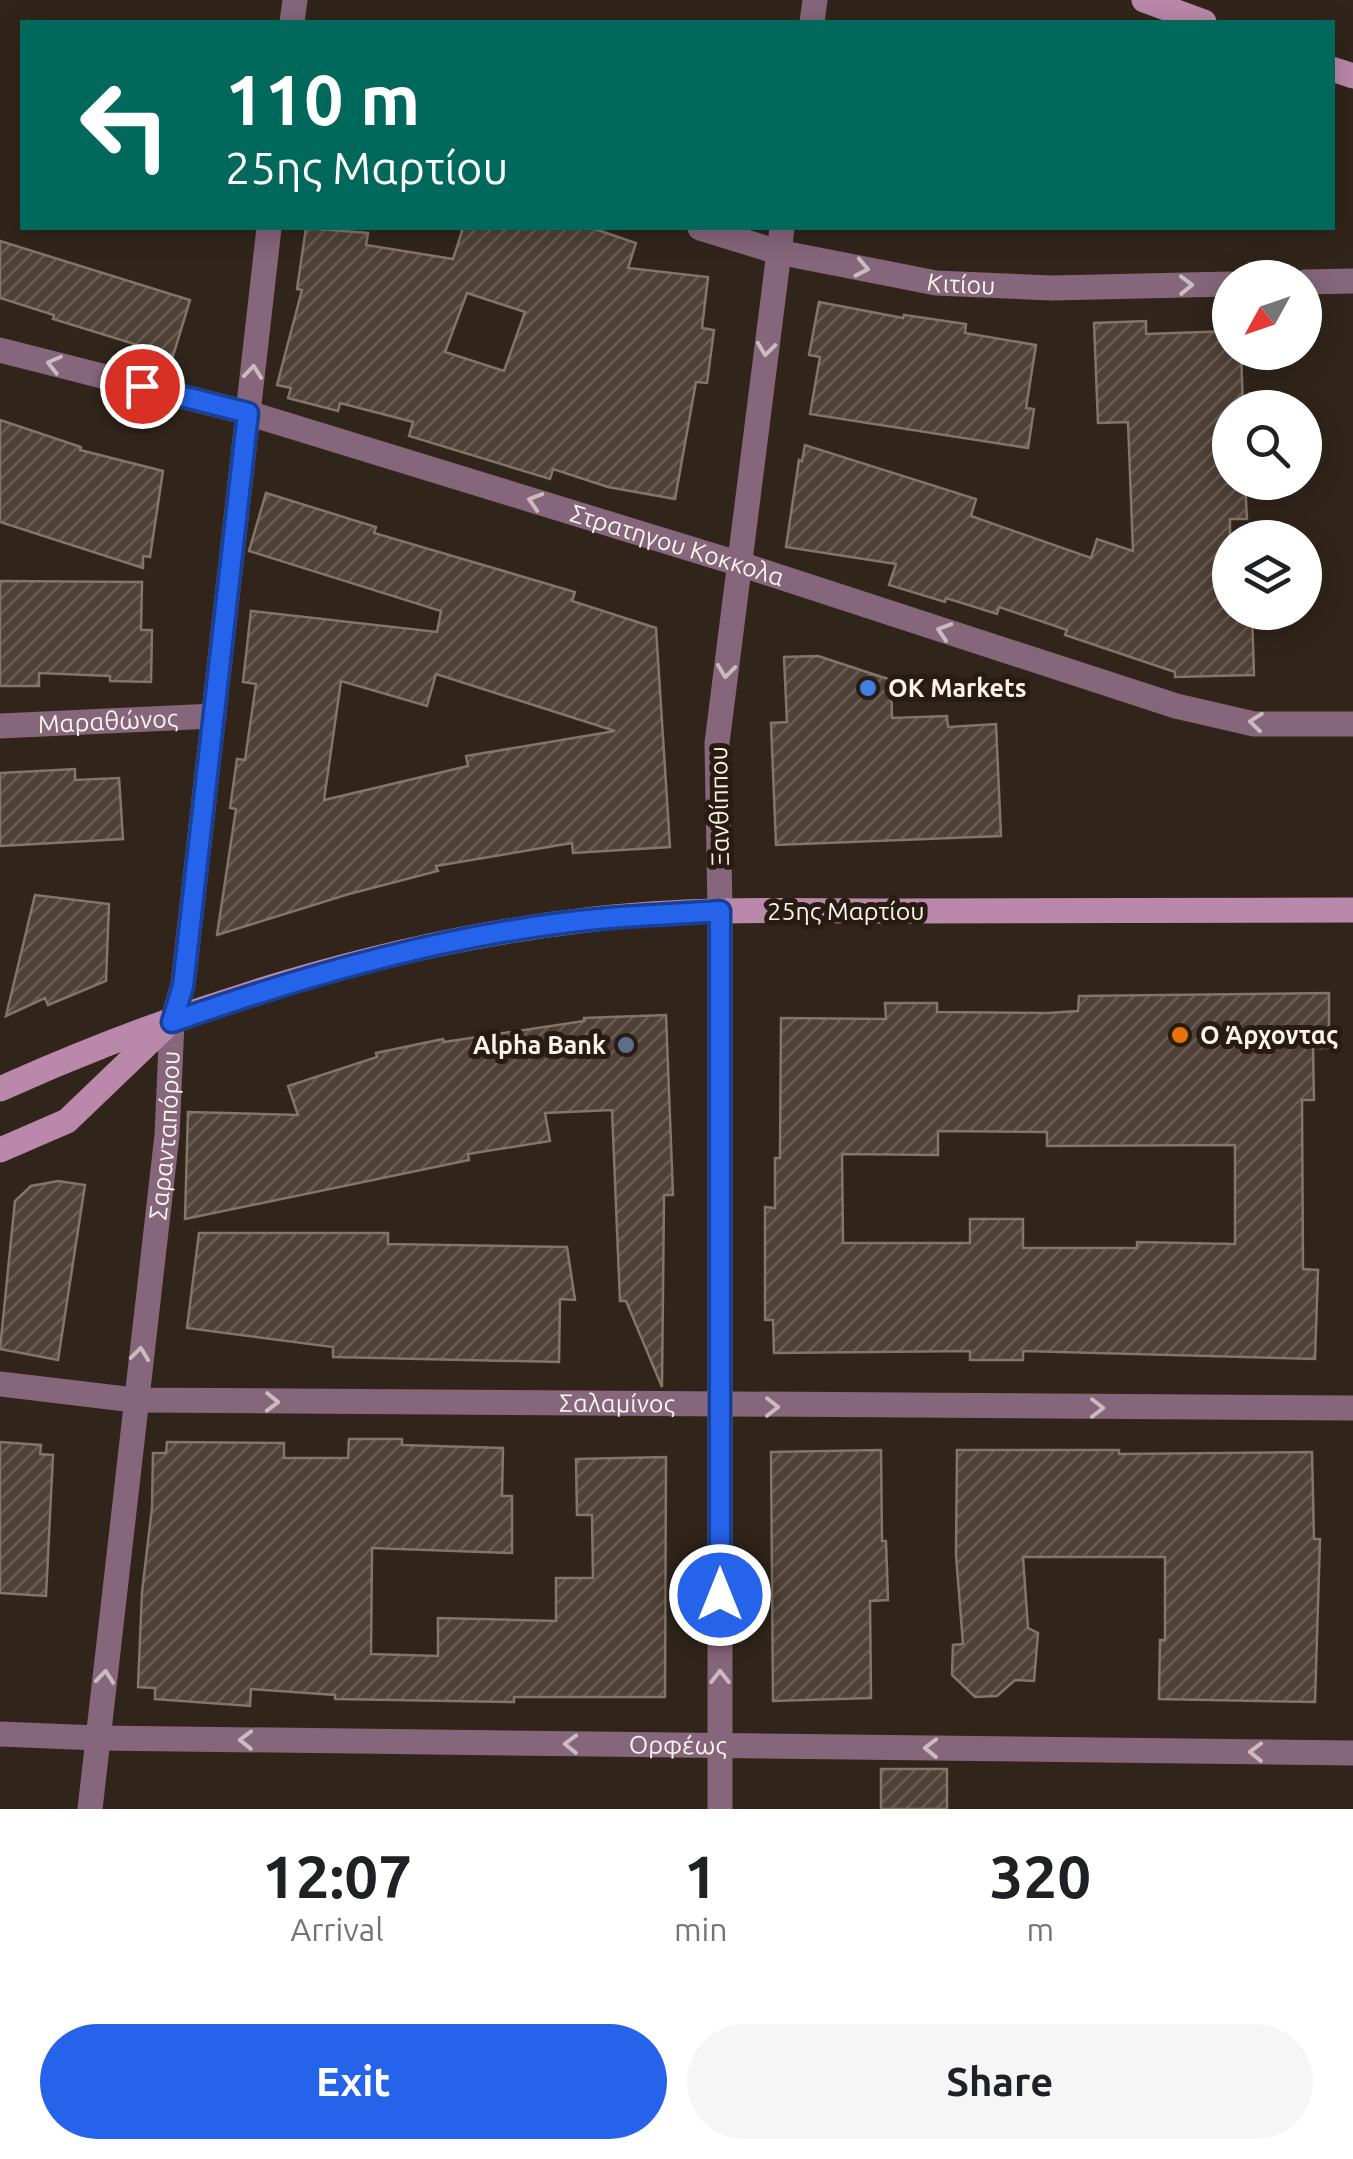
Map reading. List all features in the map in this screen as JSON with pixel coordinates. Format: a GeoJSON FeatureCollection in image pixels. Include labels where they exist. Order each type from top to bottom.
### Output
{"type":"FeatureCollection","features":[{"type":"Feature","properties":{"kind":"street"},"geometry":{"type":"LineString","coordinates":[[1144,0],[1199,20]]}},
{"type":"Feature","properties":{"kind":"street","name":"Σαρανταπόρου"},"geometry":{"type":"LineString","coordinates":[[90,1809],[167,1136],[172,1022],[183,986],[269,230]]}},
{"type":"Feature","properties":{"kind":"street","name":"Κιτίου"},"geometry":{"type":"LineString","coordinates":[[713,230],[780,240],[936,283],[1052,288],[1212,284]]}},
{"type":"Feature","properties":{"kind":"street","name":"Ξανθίππου"},"geometry":{"type":"LineString","coordinates":[[720,1809],[718,742],[780,240]]}},
{"type":"Feature","properties":{"kind":"street"},"geometry":{"type":"LineString","coordinates":[[1322,282],[1353,281]]}},
{"type":"Feature","properties":{"kind":"street","name":"Στρατηγου Κοκκολα"},"geometry":{"type":"LineString","coordinates":[[0,350],[248,413],[740,564],[1176,706],[1254,724],[1353,724]]}},
{"type":"Feature","properties":{"kind":"street","name":"Μαραθώνος"},"geometry":{"type":"LineString","coordinates":[[0,726],[214,716]]}},
{"type":"Feature","properties":{"kind":"street","name":"25ης Μαρτίου"},"geometry":{"type":"LineString","coordinates":[[0,1089],[172,1022],[312,976],[465,939],[596,919],[720,911],[1353,910]]}},
{"type":"Feature","properties":{"kind":"street","name":"25ης Μαρτίου"},"geometry":{"type":"LineString","coordinates":[[0,1150],[67,1121],[172,1022]]}},
{"type":"Feature","properties":{"kind":"street","name":"Σαλαμίνος"},"geometry":{"type":"LineString","coordinates":[[0,1384],[134,1400],[1353,1408]]}},
{"type":"Feature","properties":{"kind":"street","name":"Ορφέως"},"geometry":{"type":"LineString","coordinates":[[0,1734],[1353,1752]]}},
{"type":"Feature","properties":{"kind":"building"},"geometry":{"type":"Polygon","coordinates":[[[306,230],[368,233],[366,245],[453,259],[462,230],[598,230],[636,243],[628,268],[708,277],[702,328],[714,330],[707,383],[696,382],[675,499],[608,487],[553,469],[550,479],[409,436],[413,422],[340,403],[338,411],[288,398],[291,388],[277,385],[302,290],[297,289],[306,230]],[[467,293],[445,352],[504,371],[525,312],[467,293]]]}},
{"type":"Feature","properties":{"kind":"building"},"geometry":{"type":"Polygon","coordinates":[[[0,241],[190,300],[173,356],[53,319],[54,315],[0,298],[0,241]]]}},
{"type":"Feature","properties":{"kind":"building"},"geometry":{"type":"Polygon","coordinates":[[[819,302],[903,318],[904,315],[966,324],[965,333],[1036,345],[1026,408],[1034,409],[1028,448],[810,414],[820,357],[809,355],[819,302]]]}},
{"type":"Feature","properties":{"kind":"building"},"geometry":{"type":"Polygon","coordinates":[[[1146,321],[1146,334],[1212,332],[1212,370],[1242,370],[1242,390],[1212,390],[1212,500],[1246,500],[1247,519],[1212,520],[1212,630],[1253,630],[1254,675],[1175,677],[1175,672],[1065,635],[1067,630],[999,607],[997,614],[889,585],[896,564],[786,547],[799,460],[802,461],[805,445],[976,499],[971,516],[1091,558],[1097,539],[1133,551],[1128,422],[1098,423],[1094,323],[1146,321]]]}},
{"type":"Feature","properties":{"kind":"building"},"geometry":{"type":"Polygon","coordinates":[[[0,420],[81,447],[80,450],[163,471],[150,557],[143,556],[143,568],[0,522],[0,420]]]}},
{"type":"Feature","properties":{"kind":"building"},"geometry":{"type":"Polygon","coordinates":[[[266,493],[376,527],[374,533],[575,592],[572,601],[656,628],[670,847],[573,853],[572,843],[436,866],[438,871],[217,935],[236,809],[230,808],[237,759],[245,760],[256,684],[243,682],[251,611],[437,632],[441,611],[249,551],[266,493]],[[436,674],[427,706],[341,681],[324,800],[468,766],[466,756],[615,731],[436,674]]]}},
{"type":"Feature","properties":{"kind":"building"},"geometry":{"type":"Polygon","coordinates":[[[0,581],[142,582],[141,630],[152,630],[151,682],[39,673],[39,686],[0,686],[0,581]]]}},
{"type":"Feature","properties":{"kind":"building"},"geometry":{"type":"Polygon","coordinates":[[[818,656],[891,680],[892,718],[947,716],[948,727],[996,724],[1001,836],[776,845],[771,723],[787,722],[784,657],[818,656]]]}},
{"type":"Feature","properties":{"kind":"building"},"geometry":{"type":"Polygon","coordinates":[[[75,769],[75,780],[119,778],[123,839],[0,846],[0,773],[75,769]]]}},
{"type":"Feature","properties":{"kind":"building"},"geometry":{"type":"Polygon","coordinates":[[[35,895],[109,904],[106,981],[48,1005],[45,998],[6,1016],[35,895]]]}},
{"type":"Feature","properties":{"kind":"building"},"geometry":{"type":"Polygon","coordinates":[[[1329,993],[1329,1048],[1313,1048],[1314,1100],[1302,1100],[1303,1269],[1318,1270],[1315,1359],[1023,1351],[1023,1360],[970,1360],[970,1351],[774,1353],[773,1320],[765,1320],[765,1207],[775,1208],[775,1158],[780,1158],[781,1018],[886,1019],[885,1003],[937,1003],[937,1012],[1078,1011],[1079,996],[1329,993]],[[938,1131],[938,1155],[842,1154],[843,1243],[970,1243],[970,1219],[1023,1219],[1023,1248],[1137,1248],[1137,1242],[1235,1244],[1235,1145],[1047,1146],[1047,1132],[938,1131]]]}},
{"type":"Feature","properties":{"kind":"building"},"geometry":{"type":"Polygon","coordinates":[[[666,1015],[673,1195],[664,1195],[662,1387],[626,1301],[620,1301],[612,1110],[545,1113],[550,1141],[468,1154],[469,1160],[185,1219],[188,1112],[298,1115],[288,1086],[377,1057],[376,1053],[584,1018],[666,1015]]]}},
{"type":"Feature","properties":{"kind":"building"},"geometry":{"type":"Polygon","coordinates":[[[58,1181],[85,1185],[58,1360],[0,1349],[15,1201],[31,1186],[58,1181]]]}},
{"type":"Feature","properties":{"kind":"building"},"geometry":{"type":"Polygon","coordinates":[[[199,1233],[388,1233],[388,1244],[567,1247],[575,1300],[560,1299],[559,1362],[333,1357],[333,1347],[187,1328],[199,1233]]]}},
{"type":"Feature","properties":{"kind":"building"},"geometry":{"type":"Polygon","coordinates":[[[349,1439],[402,1439],[402,1445],[503,1448],[502,1496],[512,1496],[512,1553],[372,1548],[371,1654],[438,1656],[438,1618],[556,1621],[556,1578],[593,1578],[592,1515],[577,1515],[576,1459],[666,1457],[665,1697],[514,1697],[514,1702],[335,1699],[335,1695],[251,1689],[250,1706],[155,1699],[155,1688],[138,1687],[153,1453],[166,1453],[167,1442],[284,1443],[284,1458],[348,1458],[349,1439]]]}},
{"type":"Feature","properties":{"kind":"building"},"geometry":{"type":"Polygon","coordinates":[[[0,1442],[41,1445],[40,1454],[53,1455],[46,1596],[0,1593],[0,1442]]]}},
{"type":"Feature","properties":{"kind":"building"},"geometry":{"type":"Polygon","coordinates":[[[881,1450],[882,1541],[886,1541],[888,1600],[870,1601],[871,1698],[773,1701],[771,1452],[881,1450]]]}},
{"type":"Feature","properties":{"kind":"building"},"geometry":{"type":"Polygon","coordinates":[[[957,1450],[1119,1450],[1119,1454],[1312,1452],[1314,1539],[1320,1539],[1315,1702],[1159,1699],[1160,1640],[1165,1640],[1165,1557],[1023,1557],[1028,1628],[1038,1633],[1034,1681],[1015,1680],[997,1696],[975,1697],[952,1675],[953,1645],[963,1644],[956,1555],[957,1450]]]}},
{"type":"Feature","properties":{"kind":"building"},"geometry":{"type":"Polygon","coordinates":[[[881,1769],[947,1769],[947,1809],[881,1809],[881,1769]]]}},
{"type":"Feature","properties":{"kind":"place","name":"OK Markets"},"geometry":{"type":"Point","coordinates":[868,688]}},
{"type":"Feature","properties":{"kind":"place","name":"Ο Άρχοντας"},"geometry":{"type":"Point","coordinates":[1180,1035]}},
{"type":"Feature","properties":{"kind":"place","name":"Alpha Bank"},"geometry":{"type":"Point","coordinates":[626,1045]}},
{"type":"Feature","properties":{"kind":"route"},"geometry":{"type":"LineString","coordinates":[[142,386],[248,413],[183,986],[172,1022],[312,976],[465,939],[596,919],[720,911],[720,1595]]}}]}
